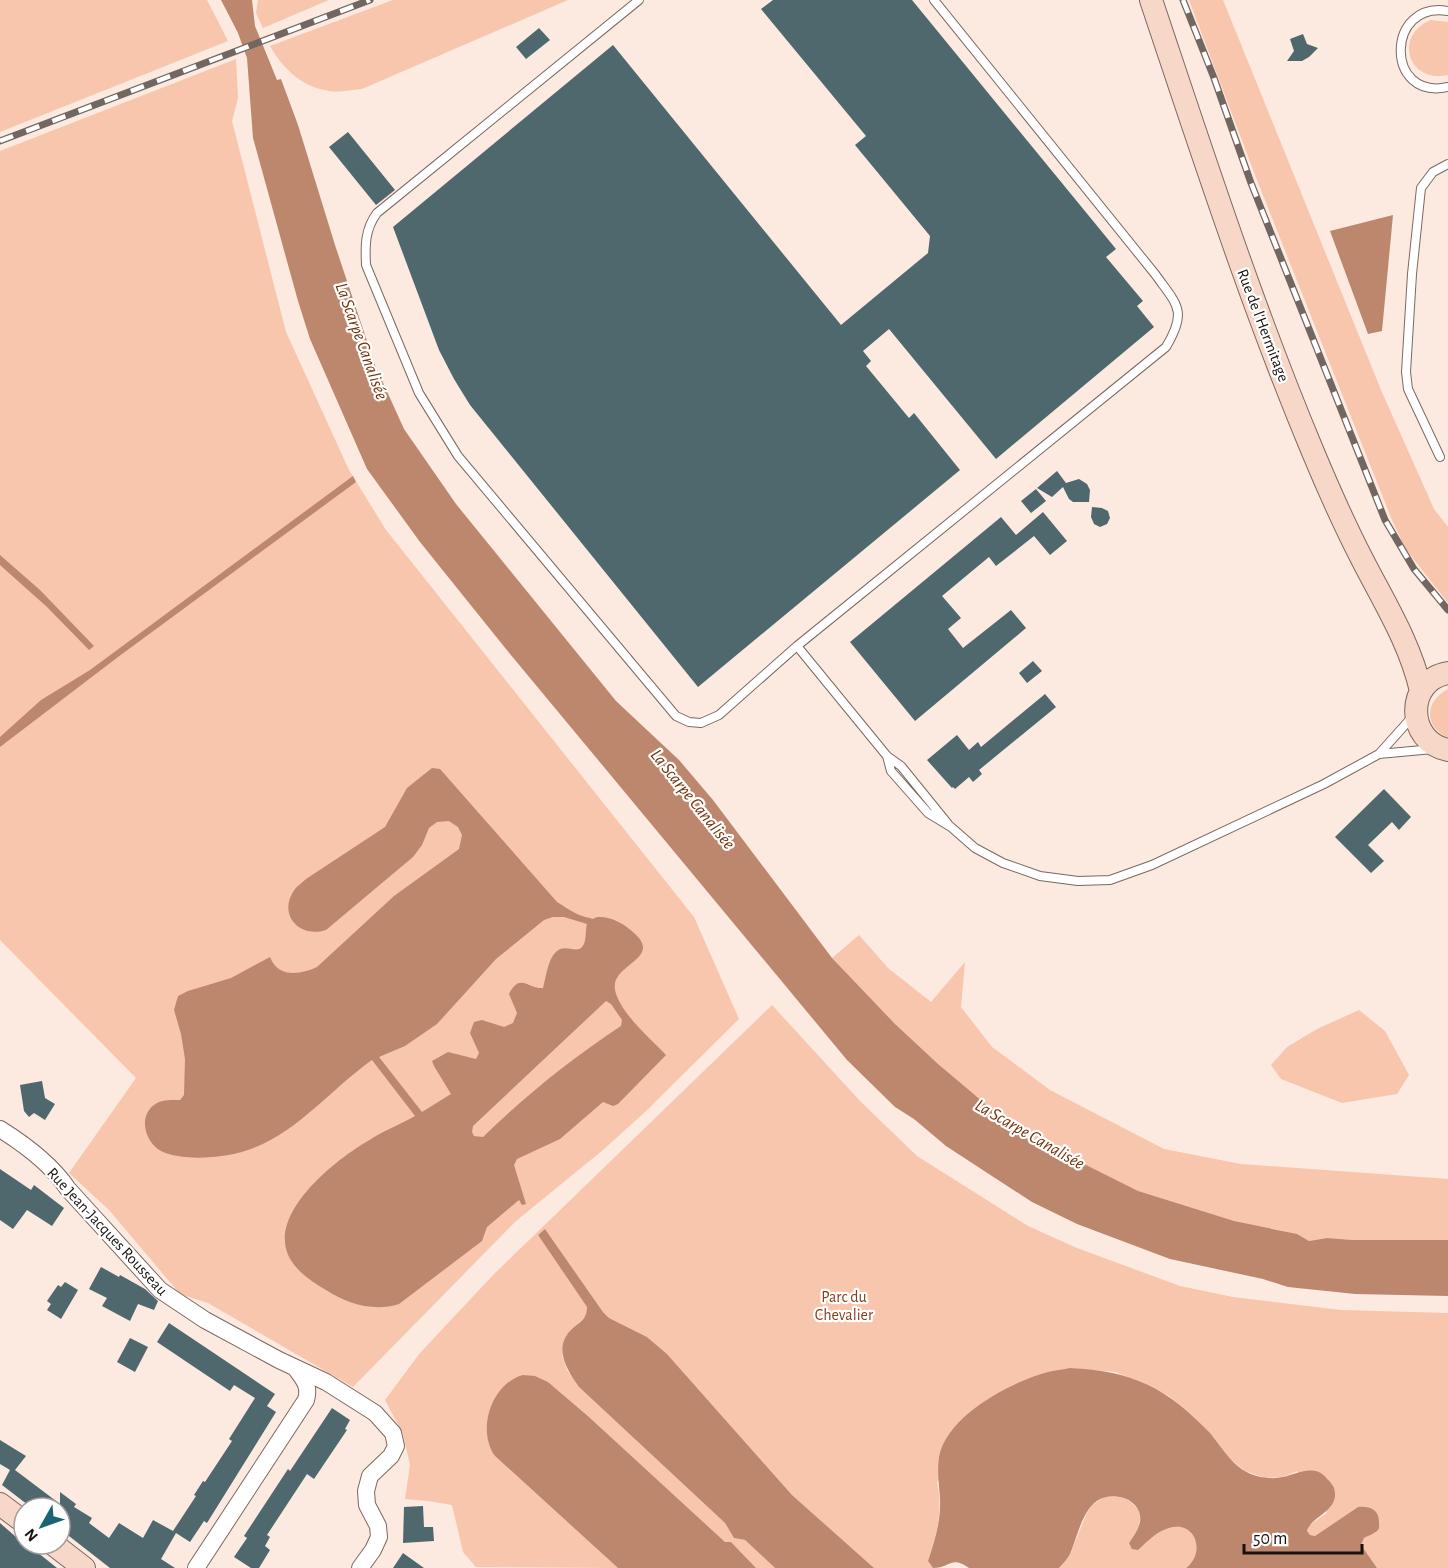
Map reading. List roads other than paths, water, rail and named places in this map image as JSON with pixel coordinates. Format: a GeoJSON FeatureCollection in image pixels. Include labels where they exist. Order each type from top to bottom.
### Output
{"type":"FeatureCollection","features":[{"type":"Feature","properties":{"kind":"street","name":"Rue de l'Hermitage"},"geometry":{"type":"LineString","coordinates":[[1151,0],[1265,331],[1313,452],[1355,545],[1404,639],[1421,690]]}},
{"type":"Feature","properties":{"kind":"street","name":"Rue de l'Hermitage"},"geometry":{"type":"LineString","coordinates":[[1404,639],[1419,653],[1448,671]]}},
{"type":"Feature","properties":{"kind":"street"},"geometry":{"type":"LineString","coordinates":[[1445,749],[1431,743],[1423,735],[1417,724],[1415,713],[1416,701],[1421,690],[1435,677],[1448,671]]}},
{"type":"Feature","properties":{"kind":"street","name":"Rue Jean-Jacques Rousseau"},"geometry":{"type":"LineString","coordinates":[[0,1129],[13,1137],[60,1177],[160,1290],[205,1320],[326,1382],[375,1413],[393,1433],[396,1446],[391,1456],[370,1476],[366,1491],[367,1505],[378,1526],[379,1537],[373,1551],[360,1568]]}},
{"type":"Feature","properties":{"kind":"street"},"geometry":{"type":"LineString","coordinates":[[196,1568],[306,1400],[308,1391],[306,1384],[296,1368]]}},
{"type":"Feature","properties":{"kind":"street"},"geometry":{"type":"LineString","coordinates":[[68,1556],[84,1568]]}},
{"type":"Feature","properties":{"kind":"lane"},"geometry":{"type":"LineString","coordinates":[[639,0],[376,213],[369,224],[365,243],[366,265],[419,393],[458,456],[676,716],[689,722],[701,723],[719,715],[797,646],[1166,347],[1177,330],[1179,311],[1177,305],[1155,274],[934,0]]}},
{"type":"Feature","properties":{"kind":"lane"},"geometry":{"type":"LineString","coordinates":[[1448,11],[1440,9],[1426,11],[1414,18],[1405,29],[1400,42],[1400,56],[1405,69],[1414,80],[1427,87],[1444,88],[1448,96]]}},
{"type":"Feature","properties":{"kind":"lane"},"geometry":{"type":"LineString","coordinates":[[1440,458],[1407,389],[1406,372],[1412,274],[1421,188],[1433,172],[1448,164]]}},
{"type":"Feature","properties":{"kind":"lane"},"geometry":{"type":"LineString","coordinates":[[797,646],[887,756],[900,766],[951,827],[975,848],[1040,876],[1078,881],[1110,880],[1152,865],[1324,784],[1379,754],[1415,713]]}},
{"type":"Feature","properties":{"kind":"lane"},"geometry":{"type":"LineString","coordinates":[[1379,754],[1445,749]]}},
{"type":"Feature","properties":{"kind":"water","name":"La Scarpe Canalisée"},"geometry":{"type":"Polygon","coordinates":[[[221,0],[252,0],[255,26],[277,80],[281,79],[298,125],[375,365],[404,429],[456,504],[616,701],[679,760],[713,800],[832,958],[895,1024],[938,1064],[1002,1118],[1030,1137],[1138,1191],[1234,1221],[1297,1234],[1309,1241],[1327,1238],[1448,1240],[1448,1296],[1355,1294],[1288,1287],[1263,1279],[1170,1259],[1077,1224],[1032,1202],[946,1146],[914,1119],[895,1107],[847,1060],[506,649],[420,542],[367,469],[310,339],[298,301],[253,138],[247,58],[238,33],[221,0]]]}},
{"type":"Feature","properties":{"kind":"water"},"geometry":{"type":"Polygon","coordinates":[[[1393,215],[1382,331],[1368,334],[1330,231],[1393,215]]]}},
{"type":"Feature","properties":{"kind":"water"},"geometry":{"type":"Polygon","coordinates":[[[353,476],[356,482],[0,747],[0,737],[41,700],[90,670],[353,476]]]}},
{"type":"Feature","properties":{"kind":"water"},"geometry":{"type":"Polygon","coordinates":[[[0,555],[40,590],[94,646],[89,650],[47,607],[0,565],[0,555]]]}},
{"type":"Feature","properties":{"kind":"water"},"geometry":{"type":"Polygon","coordinates":[[[432,768],[440,769],[557,902],[585,917],[593,919],[606,917],[618,922],[639,938],[643,947],[641,954],[621,973],[616,981],[615,990],[629,1016],[666,1055],[618,1104],[613,1106],[603,1102],[560,1139],[517,1159],[514,1165],[526,1204],[522,1205],[519,1200],[487,1227],[482,1241],[399,1304],[371,1307],[352,1303],[334,1295],[305,1276],[289,1257],[285,1240],[288,1222],[309,1188],[357,1148],[415,1116],[372,1060],[284,1132],[241,1152],[206,1158],[170,1154],[161,1151],[151,1142],[145,1129],[145,1122],[149,1110],[154,1105],[163,1101],[180,1100],[184,1095],[185,1059],[174,1010],[178,996],[231,978],[270,957],[278,969],[284,972],[304,972],[317,967],[394,896],[459,849],[462,835],[458,827],[449,821],[437,822],[429,828],[422,845],[413,857],[326,930],[307,931],[293,922],[288,907],[296,888],[385,827],[407,788],[432,768]],[[564,917],[544,920],[496,959],[437,1024],[405,1046],[379,1057],[422,1112],[451,1094],[432,1061],[448,1052],[476,1059],[479,1053],[470,1033],[474,1022],[482,1020],[504,1027],[513,1023],[517,1013],[509,994],[513,987],[524,983],[543,988],[553,955],[559,949],[579,949],[584,945],[587,924],[564,917]],[[606,1001],[473,1126],[474,1136],[483,1137],[549,1078],[621,1026],[622,1020],[611,1004],[606,1001]]]}},
{"type":"Feature","properties":{"kind":"water"},"geometry":{"type":"Polygon","coordinates":[[[545,1229],[603,1312],[609,1318],[647,1337],[667,1354],[792,1495],[874,1568],[775,1568],[745,1540],[734,1538],[725,1523],[579,1387],[566,1366],[562,1351],[566,1337],[584,1318],[587,1307],[538,1235],[545,1229]]]}},
{"type":"Feature","properties":{"kind":"water"},"geometry":{"type":"Polygon","coordinates":[[[1070,1368],[1112,1373],[1131,1378],[1163,1393],[1194,1417],[1233,1462],[1252,1474],[1278,1478],[1313,1471],[1323,1475],[1334,1487],[1335,1496],[1330,1508],[1314,1521],[1307,1531],[1310,1535],[1315,1536],[1358,1507],[1373,1509],[1379,1518],[1379,1528],[1364,1538],[1361,1545],[1377,1568],[1186,1568],[1196,1554],[1197,1547],[1192,1533],[1178,1527],[1169,1528],[1156,1534],[1138,1550],[1132,1549],[1129,1543],[1137,1531],[1140,1515],[1130,1501],[1112,1496],[1098,1500],[1092,1505],[1079,1529],[1069,1556],[1059,1568],[969,1568],[954,1562],[933,1568],[928,1561],[940,1515],[938,1473],[939,1457],[944,1442],[965,1417],[993,1396],[1024,1380],[1070,1368]]]}},
{"type":"Feature","properties":{"kind":"water"},"geometry":{"type":"Polygon","coordinates":[[[523,1375],[535,1376],[548,1382],[725,1542],[731,1542],[756,1568],[618,1568],[495,1456],[489,1445],[487,1421],[490,1409],[503,1387],[523,1375]]]}},
{"type":"Feature","properties":{"kind":"railway"},"geometry":{"type":"LineString","coordinates":[[0,141],[370,0]]}},
{"type":"Feature","properties":{"kind":"railway"},"geometry":{"type":"LineString","coordinates":[[1183,0],[1214,78],[1251,183],[1385,520],[1414,569],[1448,610]]}},
{"type":"Feature","properties":{"kind":"park label","name":"Parc du Chevalier"},"geometry":{"type":"Point","coordinates":[844,1305]}}]}
